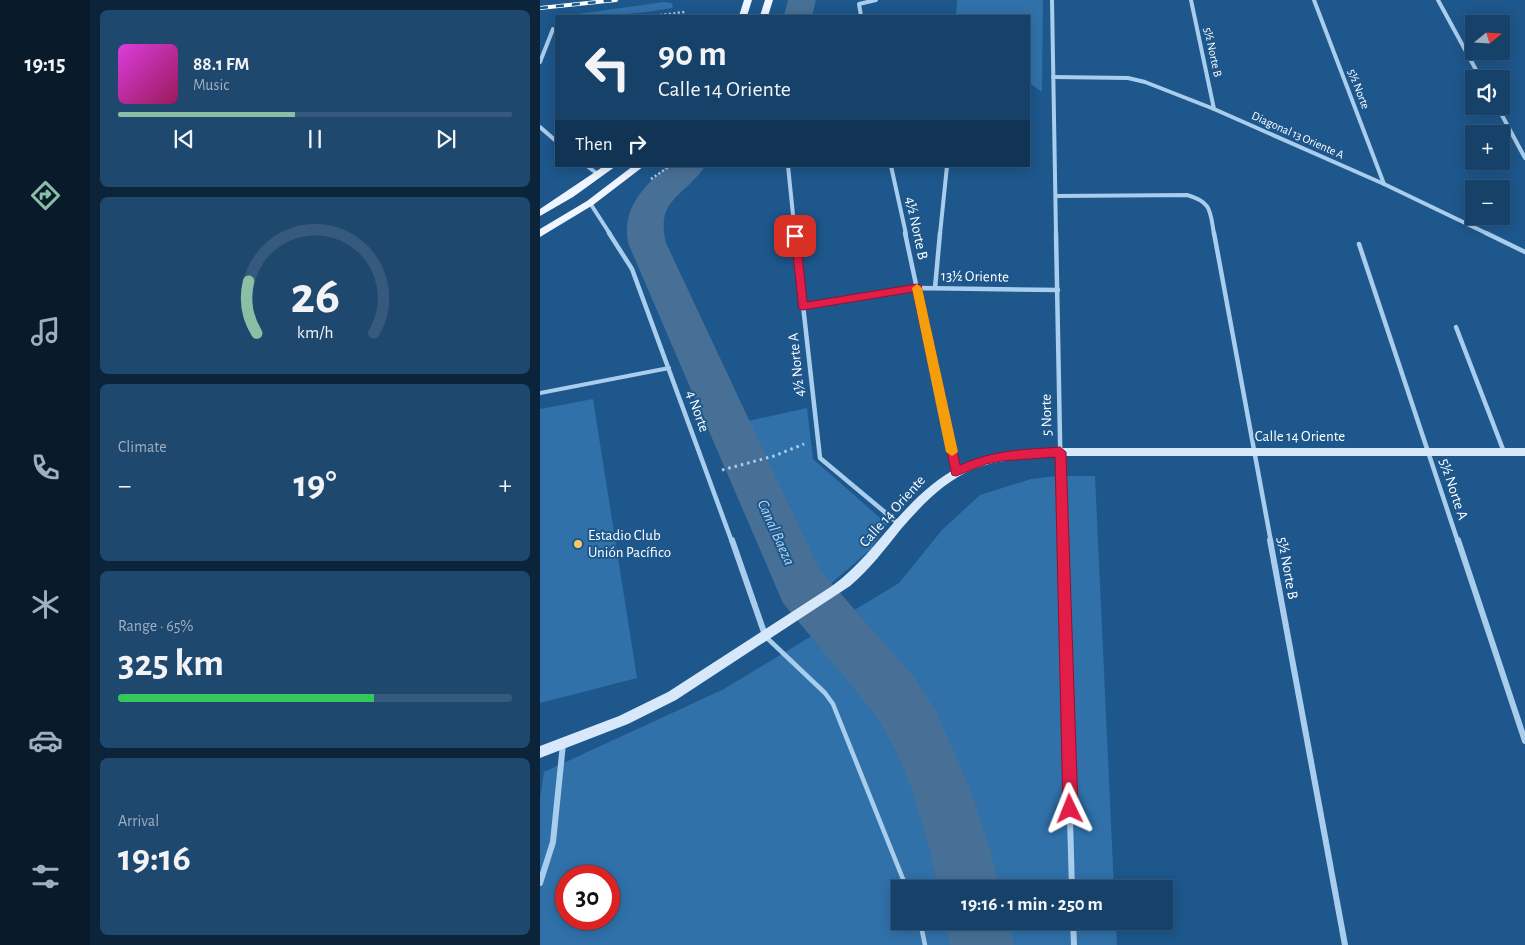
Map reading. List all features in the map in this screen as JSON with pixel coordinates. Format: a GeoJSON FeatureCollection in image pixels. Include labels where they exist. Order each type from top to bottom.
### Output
{"type":"FeatureCollection","features":[{"type":"Feature","properties":{"kind":"main road"},"geometry":{"type":"LineString","coordinates":[[743,15],[748,0]]}},
{"type":"Feature","properties":{"kind":"main road"},"geometry":{"type":"LineString","coordinates":[[764,15],[769,0]]}},
{"type":"Feature","properties":{"kind":"main road"},"geometry":{"type":"LineString","coordinates":[[540,214],[610,167]]}},
{"type":"Feature","properties":{"kind":"main road"},"geometry":{"type":"LineString","coordinates":[[540,234],[590,203],[638,167]]}},
{"type":"Feature","properties":{"kind":"street"},"geometry":{"type":"LineString","coordinates":[[861,15],[859,4],[876,0]]}},
{"type":"Feature","properties":{"kind":"street","name":"5 Norte"},"geometry":{"type":"LineString","coordinates":[[1052,0],[1060,452],[1072,880]]}},
{"type":"Feature","properties":{"kind":"street","name":"5½ Norte B"},"geometry":{"type":"LineString","coordinates":[[1191,0],[1214,109]]}},
{"type":"Feature","properties":{"kind":"street","name":"5½ Norte"},"geometry":{"type":"LineString","coordinates":[[1314,0],[1384,184]]}},
{"type":"Feature","properties":{"kind":"street"},"geometry":{"type":"LineString","coordinates":[[1438,0],[1477,70]]}},
{"type":"Feature","properties":{"kind":"street"},"geometry":{"type":"LineString","coordinates":[[540,62],[553,29]]}},
{"type":"Feature","properties":{"kind":"street","name":"Diagonal 13 Oriente A"},"geometry":{"type":"LineString","coordinates":[[1053,77],[1136,79],[1214,109],[1384,184],[1525,252]]}},
{"type":"Feature","properties":{"kind":"street"},"geometry":{"type":"LineString","coordinates":[[1502,115],[1523,150],[1525,158]]}},
{"type":"Feature","properties":{"kind":"street"},"geometry":{"type":"LineString","coordinates":[[540,127],[555,140]]}},
{"type":"Feature","properties":{"kind":"street"},"geometry":{"type":"LineString","coordinates":[[588,167],[599,175]]}},
{"type":"Feature","properties":{"kind":"street","name":"4½ Norte A"},"geometry":{"type":"LineString","coordinates":[[788,167],[820,458],[827,466],[899,524]]}},
{"type":"Feature","properties":{"kind":"street","name":"4½ Norte B"},"geometry":{"type":"LineString","coordinates":[[891,167],[956,472]]}},
{"type":"Feature","properties":{"kind":"street"},"geometry":{"type":"LineString","coordinates":[[935,288],[947,167]]}},
{"type":"Feature","properties":{"kind":"street","name":"5½ Norte B"},"geometry":{"type":"LineString","coordinates":[[1056,196],[1187,195],[1201,199],[1209,207],[1345,945]]}},
{"type":"Feature","properties":{"kind":"street","name":"4 Norte"},"geometry":{"type":"LineString","coordinates":[[590,203],[632,269],[765,635]]}},
{"type":"Feature","properties":{"kind":"street","name":"5½ Norte A"},"geometry":{"type":"LineString","coordinates":[[1359,244],[1525,741]]}},
{"type":"Feature","properties":{"kind":"street","name":"13½ Oriente"},"geometry":{"type":"LineString","coordinates":[[803,306],[917,288],[1058,290]]}},
{"type":"Feature","properties":{"kind":"street"},"geometry":{"type":"LineString","coordinates":[[1456,327],[1504,452]]}},
{"type":"Feature","properties":{"kind":"street","name":"Calle 14 Oriente"},"geometry":{"type":"LineString","coordinates":[[540,752],[635,715],[672,696],[847,582],[876,554],[899,524],[930,490],[956,472],[985,459],[1001,456],[1060,452],[1525,452]]}},
{"type":"Feature","properties":{"kind":"street"},"geometry":{"type":"LineString","coordinates":[[540,882],[553,842],[563,744]]}},
{"type":"Feature","properties":{"kind":"street"},"geometry":{"type":"LineString","coordinates":[[1073,930],[1074,945]]}},
{"type":"Feature","properties":{"kind":"lane"},"geometry":{"type":"LineString","coordinates":[[540,393],[669,368]]}},
{"type":"Feature","properties":{"kind":"lane"},"geometry":{"type":"LineString","coordinates":[[765,635],[833,704],[903,880]]}},
{"type":"Feature","properties":{"kind":"lane"},"geometry":{"type":"LineString","coordinates":[[922,930],[925,945]]}},
{"type":"Feature","properties":{"kind":"path"},"geometry":{"type":"LineString","coordinates":[[660,15],[685,12]]}},
{"type":"Feature","properties":{"kind":"path"},"geometry":{"type":"LineString","coordinates":[[708,474],[774,456],[817,439]]}},
{"type":"Feature","properties":{"kind":"shaded area"},"geometry":{"type":"Polygon","coordinates":[[[957,0],[1043,0],[1042,92],[1030,84],[1030,15],[956,15],[957,0]]]}},
{"type":"Feature","properties":{"kind":"shaded area"},"geometry":{"type":"Polygon","coordinates":[[[664,2],[673,5],[672,8],[618,15],[570,15],[664,2]]]}},
{"type":"Feature","properties":{"kind":"shaded area","name":"Estadio Club Unión Pacífico"},"geometry":{"type":"Polygon","coordinates":[[[593,399],[637,678],[540,703],[540,409],[593,399]]]}},
{"type":"Feature","properties":{"kind":"shaded area"},"geometry":{"type":"Polygon","coordinates":[[[807,408],[813,459],[887,524],[871,549],[826,588],[785,511],[748,421],[807,408]]]}},
{"type":"Feature","properties":{"kind":"shaded area"},"geometry":{"type":"Polygon","coordinates":[[[1056,476],[1095,476],[1114,880],[891,880],[891,930],[1116,930],[1117,945],[540,945],[540,799],[544,772],[724,689],[899,583],[942,530],[980,495],[1031,479],[1056,476]]]}},
{"type":"Feature","properties":{"kind":"waterway","name":"Canal Baeza"},"geometry":{"type":"LineString","coordinates":[[798,15],[802,0]]}},
{"type":"Feature","properties":{"kind":"waterway","name":"Canal Baeza"},"geometry":{"type":"LineString","coordinates":[[687,167],[654,199],[645,219],[644,231],[647,243],[801,586],[894,695],[916,731],[940,786],[961,853],[967,880]]}},
{"type":"Feature","properties":{"kind":"waterway","name":"Canal Baeza"},"geometry":{"type":"LineString","coordinates":[[979,930],[982,945]]}},
{"type":"Feature","properties":{"kind":"railway"},"geometry":{"type":"LineString","coordinates":[[540,8],[616,0]]}},
{"type":"Feature","properties":{"kind":"slow traffic"},"geometry":{"type":"LineString","coordinates":[[917,288],[952,452]]}},
{"type":"Feature","properties":{"kind":"place","name":"Estadio Club Unión Pacífico"},"geometry":{"type":"Point","coordinates":[578,544]}},
{"type":"Feature","properties":{"kind":"route"},"geometry":{"type":"LineString","coordinates":[[795,236],[803,306],[917,288],[956,472],[985,459],[1001,456],[1060,452],[1070,809]]}}]}
